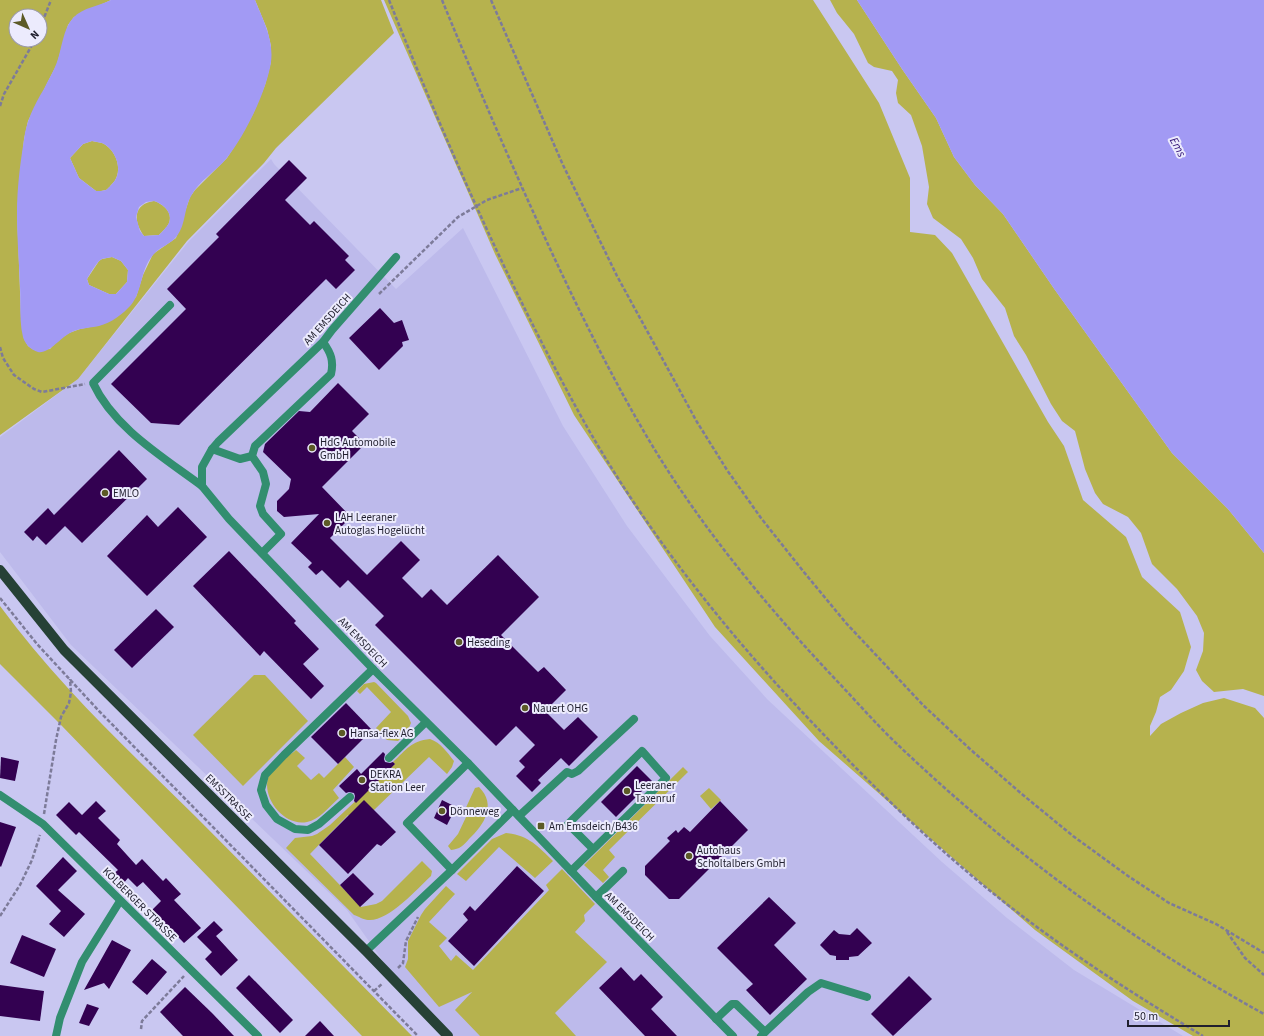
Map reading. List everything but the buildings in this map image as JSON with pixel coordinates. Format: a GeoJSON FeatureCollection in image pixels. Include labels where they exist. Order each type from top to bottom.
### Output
{"type":"FeatureCollection","features":[{"type":"Feature","properties":{"kind":"main road","name":"EMSSTRASSE"},"geometry":{"type":"LineString","coordinates":[[0,570],[64,650],[390,975],[448,1036]]}},
{"type":"Feature","properties":{"kind":"street","name":"AM EMSDEICH"},"geometry":{"type":"LineString","coordinates":[[202,486],[202,467],[212,449],[323,342],[396,257]]}},
{"type":"Feature","properties":{"kind":"street"},"geometry":{"type":"LineString","coordinates":[[93,383],[170,305]]}},
{"type":"Feature","properties":{"kind":"street"},"geometry":{"type":"LineString","coordinates":[[252,456],[255,446],[331,374],[333,364],[331,352],[323,342]]}},
{"type":"Feature","properties":{"kind":"street","name":"AM EMSDEICH"},"geometry":{"type":"LineString","coordinates":[[93,383],[99,397],[110,411],[140,440],[202,486],[229,519],[373,669],[468,763],[596,897],[733,1036]]}},
{"type":"Feature","properties":{"kind":"street"},"geometry":{"type":"LineString","coordinates":[[212,449],[240,459],[252,456]]}},
{"type":"Feature","properties":{"kind":"street"},"geometry":{"type":"LineString","coordinates":[[252,456],[263,472],[266,484],[260,506],[263,514],[281,534],[262,553]]}},
{"type":"Feature","properties":{"kind":"street"},"geometry":{"type":"LineString","coordinates":[[350,797],[319,824],[308,830],[295,830],[277,819],[266,805],[261,790],[265,775],[373,669]]}},
{"type":"Feature","properties":{"kind":"street"},"geometry":{"type":"LineString","coordinates":[[519,816],[567,772],[572,774],[578,772],[634,719]]}},
{"type":"Feature","properties":{"kind":"street"},"geometry":{"type":"LineString","coordinates":[[389,758],[426,722]]}},
{"type":"Feature","properties":{"kind":"street"},"geometry":{"type":"LineString","coordinates":[[571,871],[666,778],[642,751],[568,824],[593,849]]}},
{"type":"Feature","properties":{"kind":"street"},"geometry":{"type":"LineString","coordinates":[[452,870],[407,823],[468,763]]}},
{"type":"Feature","properties":{"kind":"street","name":"KOLBERGER STRASSE"},"geometry":{"type":"LineString","coordinates":[[0,795],[43,824],[258,1036]]}},
{"type":"Feature","properties":{"kind":"street"},"geometry":{"type":"LineString","coordinates":[[366,951],[513,810]]}},
{"type":"Feature","properties":{"kind":"street"},"geometry":{"type":"LineString","coordinates":[[596,897],[623,871]]}},
{"type":"Feature","properties":{"kind":"street"},"geometry":{"type":"LineString","coordinates":[[56,1036],[60,1018],[82,962],[120,901]]}},
{"type":"Feature","properties":{"kind":"street"},"geometry":{"type":"LineString","coordinates":[[716,1019],[732,1004],[736,1004],[763,1034],[808,992],[821,983],[867,997]]}},
{"type":"Feature","properties":{"kind":"path"},"geometry":{"type":"LineString","coordinates":[[389,0],[475,206],[578,412],[651,529],[690,581],[766,674],[911,823],[962,868],[1070,951],[1144,1000],[1204,1036]]}},
{"type":"Feature","properties":{"kind":"path"},"geometry":{"type":"LineString","coordinates":[[442,0],[522,188],[573,299],[622,393],[657,454],[724,550],[767,604],[894,742],[1000,835],[1048,872],[1173,960],[1264,1014]]}},
{"type":"Feature","properties":{"kind":"path"},"geometry":{"type":"LineString","coordinates":[[491,0],[563,165],[617,276],[697,422],[727,470],[761,518],[802,571],[846,623],[923,704],[971,750],[1023,796],[1073,836],[1128,876],[1169,903],[1216,924],[1264,953]]}},
{"type":"Feature","properties":{"kind":"path"},"geometry":{"type":"LineString","coordinates":[[0,106],[4,94],[30,48]]}},
{"type":"Feature","properties":{"kind":"path"},"geometry":{"type":"LineString","coordinates":[[378,295],[458,217],[487,200],[522,188]]}},
{"type":"Feature","properties":{"kind":"path"},"geometry":{"type":"LineString","coordinates":[[0,347],[4,358],[14,375],[34,389],[42,392],[93,383]]}},
{"type":"Feature","properties":{"kind":"path"},"geometry":{"type":"LineString","coordinates":[[0,598],[37,644],[105,716],[418,1036]]}},
{"type":"Feature","properties":{"kind":"path"},"geometry":{"type":"LineString","coordinates":[[0,916],[20,886],[32,860],[43,824],[56,740],[61,717],[69,703],[71,692],[70,679]]}},
{"type":"Feature","properties":{"kind":"path"},"geometry":{"type":"LineString","coordinates":[[374,991],[403,963],[406,941],[417,919],[425,895]]}},
{"type":"Feature","properties":{"kind":"path"},"geometry":{"type":"LineString","coordinates":[[1226,930],[1245,958],[1264,975]]}},
{"type":"Feature","properties":{"kind":"path"},"geometry":{"type":"LineString","coordinates":[[141,1029],[142,1022],[190,970]]}},
{"type":"Feature","properties":{"kind":"shaded area"},"geometry":{"type":"Polygon","coordinates":[[[0,0],[111,0],[74,17],[68,25],[57,64],[28,121],[24,139],[17,212],[21,318],[24,339],[28,346],[34,350],[50,349],[57,341],[69,333],[100,325],[136,297],[143,275],[153,254],[176,238],[190,197],[227,158],[241,136],[253,114],[265,85],[271,62],[271,46],[267,29],[255,0],[381,0],[394,33],[276,148],[264,163],[187,241],[78,379],[0,435],[0,0]]]}},
{"type":"Feature","properties":{"kind":"shaded area"},"geometry":{"type":"Polygon","coordinates":[[[384,0],[813,0],[879,103],[910,178],[910,232],[935,235],[952,253],[1048,422],[1064,446],[1083,500],[1126,537],[1142,577],[1180,612],[1191,647],[1184,671],[1171,690],[1160,697],[1150,726],[1150,736],[1161,724],[1181,713],[1203,703],[1224,698],[1255,708],[1264,718],[1264,1036],[1193,1036],[1133,1001],[1035,930],[819,741],[715,627],[574,415],[495,254],[384,0]]]}},
{"type":"Feature","properties":{"kind":"shaded area"},"geometry":{"type":"Polygon","coordinates":[[[830,0],[857,0],[936,118],[954,157],[975,185],[1003,214],[1055,290],[1172,453],[1228,509],[1264,553],[1264,696],[1243,689],[1214,692],[1202,681],[1196,670],[1203,651],[1204,633],[1197,616],[1177,589],[1152,564],[1141,533],[1128,517],[1103,504],[1095,493],[1085,469],[1075,431],[1062,421],[1051,404],[1026,355],[1014,336],[1005,308],[982,279],[973,258],[961,239],[933,218],[927,204],[929,187],[922,146],[911,115],[898,103],[896,93],[898,80],[892,71],[874,67],[868,63],[854,34],[837,13],[830,0]]]}},
{"type":"Feature","properties":{"kind":"shaded area"},"geometry":{"type":"Polygon","coordinates":[[[92,141],[102,143],[107,146],[115,155],[117,161],[118,173],[116,178],[110,187],[105,190],[96,191],[79,178],[70,158],[83,144],[92,141]]]}},
{"type":"Feature","properties":{"kind":"shaded area"},"geometry":{"type":"Polygon","coordinates":[[[271,159],[274,164],[396,289],[463,228],[563,426],[627,526],[710,636],[768,700],[942,862],[1007,918],[1074,970],[1183,1036],[450,1036],[399,984],[347,910],[71,645],[0,552],[0,437],[78,379],[189,241],[271,159]]]}},
{"type":"Feature","properties":{"kind":"shaded area"},"geometry":{"type":"Polygon","coordinates":[[[154,201],[161,204],[166,209],[170,215],[169,223],[159,235],[144,236],[138,225],[137,214],[142,206],[154,201]]]}},
{"type":"Feature","properties":{"kind":"shaded area"},"geometry":{"type":"Polygon","coordinates":[[[112,257],[121,261],[128,270],[127,282],[116,294],[109,294],[89,285],[87,279],[99,261],[112,257]]]}},
{"type":"Feature","properties":{"kind":"shaded area"},"geometry":{"type":"Polygon","coordinates":[[[0,606],[45,662],[93,715],[222,843],[412,1036],[362,1036],[0,664],[0,606]]]}},
{"type":"Feature","properties":{"kind":"shaded area"},"geometry":{"type":"Polygon","coordinates":[[[254,675],[265,675],[308,721],[243,786],[193,735],[254,675]]]}},
{"type":"Feature","properties":{"kind":"shaded area"},"geometry":{"type":"Polygon","coordinates":[[[374,682],[408,716],[411,723],[407,732],[398,741],[387,740],[376,728],[391,712],[367,687],[360,694],[357,691],[364,684],[374,682]]]}},
{"type":"Feature","properties":{"kind":"shaded area"},"geometry":{"type":"Polygon","coordinates":[[[430,739],[441,745],[454,761],[447,774],[429,757],[374,810],[354,821],[348,815],[310,854],[361,907],[376,904],[382,901],[422,861],[432,871],[431,876],[402,904],[384,916],[368,920],[354,915],[286,848],[295,838],[312,836],[330,825],[395,764],[393,762],[405,750],[413,744],[430,739]]]}},
{"type":"Feature","properties":{"kind":"shaded area"},"geometry":{"type":"Polygon","coordinates":[[[296,750],[305,758],[297,766],[311,780],[319,773],[324,778],[345,757],[354,767],[333,790],[339,798],[316,819],[307,822],[291,820],[283,816],[277,810],[268,794],[267,786],[269,775],[281,761],[296,750]]]}},
{"type":"Feature","properties":{"kind":"shaded area"},"geometry":{"type":"Polygon","coordinates":[[[683,767],[688,772],[609,850],[615,857],[603,870],[609,877],[603,883],[584,865],[683,767]]]}},
{"type":"Feature","properties":{"kind":"shaded area"},"geometry":{"type":"Polygon","coordinates":[[[479,787],[487,801],[488,808],[484,821],[463,845],[457,849],[451,850],[448,846],[458,834],[467,815],[463,814],[475,788],[479,787]]]}},
{"type":"Feature","properties":{"kind":"shaded area"},"geometry":{"type":"Polygon","coordinates":[[[709,788],[721,800],[711,809],[700,796],[709,788]]]}},
{"type":"Feature","properties":{"kind":"shaded area"},"geometry":{"type":"Polygon","coordinates":[[[506,833],[521,836],[527,839],[553,861],[535,878],[499,847],[466,881],[457,874],[492,839],[506,833]]]}},
{"type":"Feature","properties":{"kind":"shaded area"},"geometry":{"type":"Polygon","coordinates":[[[562,869],[595,904],[584,915],[585,921],[575,932],[607,962],[555,1013],[576,1036],[480,1036],[455,1010],[472,992],[439,1007],[405,967],[408,959],[408,941],[425,909],[446,886],[455,894],[429,922],[447,938],[439,946],[451,961],[456,955],[473,970],[549,890],[546,885],[562,869]]]}},
{"type":"Feature","properties":{"kind":"water"},"geometry":{"type":"Polygon","coordinates":[[[111,0],[255,0],[271,46],[272,54],[269,73],[260,99],[248,126],[226,159],[194,191],[187,206],[180,231],[175,239],[156,252],[149,260],[138,293],[131,305],[121,315],[108,323],[73,331],[46,351],[38,352],[31,348],[24,340],[21,318],[17,204],[25,133],[34,107],[56,65],[65,33],[70,22],[82,11],[111,0]],[[92,141],[83,144],[70,158],[79,178],[96,191],[105,190],[110,187],[116,178],[118,173],[117,161],[115,155],[107,146],[102,143],[92,141]],[[146,202],[139,207],[136,217],[140,231],[144,236],[159,235],[169,223],[170,215],[164,206],[157,202],[146,202]],[[112,257],[98,262],[87,279],[89,285],[109,294],[116,294],[127,282],[128,270],[121,261],[112,257]]]}},
{"type":"Feature","properties":{"kind":"water","name":"Ems"},"geometry":{"type":"Polygon","coordinates":[[[857,0],[1264,0],[1264,553],[1228,509],[1172,453],[1055,290],[1003,214],[975,185],[954,157],[936,118],[857,0]]]}},
{"type":"Feature","properties":{"kind":"place","name":"HdG Automobile GmbH"},"geometry":{"type":"Point","coordinates":[312,448]}},
{"type":"Feature","properties":{"kind":"place","name":"EMLO"},"geometry":{"type":"Point","coordinates":[105,493]}},
{"type":"Feature","properties":{"kind":"place","name":"LAH Leeraner Autoglas Hogelücht"},"geometry":{"type":"Point","coordinates":[327,523]}},
{"type":"Feature","properties":{"kind":"place","name":"Heseding"},"geometry":{"type":"Point","coordinates":[459,642]}},
{"type":"Feature","properties":{"kind":"place","name":"Nauert OHG"},"geometry":{"type":"Point","coordinates":[525,708]}},
{"type":"Feature","properties":{"kind":"place","name":"Hansa-flex AG"},"geometry":{"type":"Point","coordinates":[342,733]}},
{"type":"Feature","properties":{"kind":"place","name":"DEKRA Station Leer"},"geometry":{"type":"Point","coordinates":[362,780]}},
{"type":"Feature","properties":{"kind":"place","name":"Leeraner Taxenruf"},"geometry":{"type":"Point","coordinates":[627,791]}},
{"type":"Feature","properties":{"kind":"place","name":"Dönneweg"},"geometry":{"type":"Point","coordinates":[442,811]}},
{"type":"Feature","properties":{"kind":"place","name":"Am Emsdeich/B436"},"geometry":{"type":"Point","coordinates":[541,826]}},
{"type":"Feature","properties":{"kind":"place","name":"Autohaus Scholtalbers GmbH"},"geometry":{"type":"Point","coordinates":[689,856]}}]}
